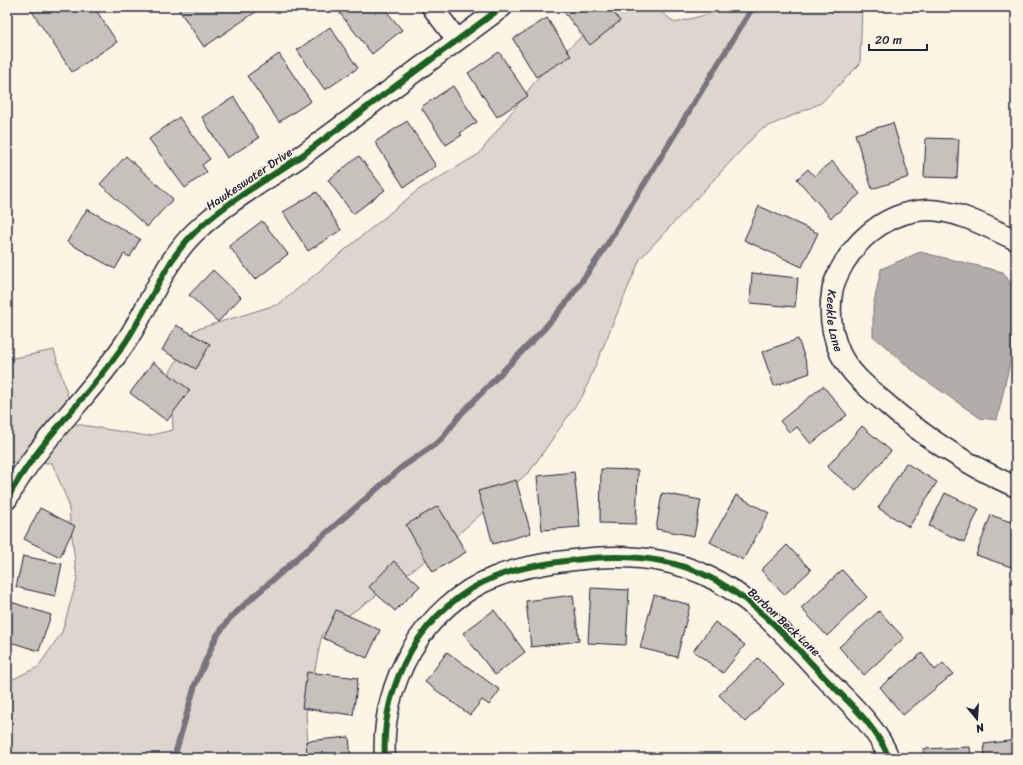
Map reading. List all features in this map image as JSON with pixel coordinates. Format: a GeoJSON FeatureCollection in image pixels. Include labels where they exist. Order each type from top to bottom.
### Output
{"type":"FeatureCollection","features":[{"type":"Feature","properties":{"kind":"street"},"geometry":{"type":"LineString","coordinates":[[432,7],[457,40]]}},
{"type":"Feature","properties":{"kind":"street","name":"Hawkeswater Drive"},"geometry":{"type":"LineString","coordinates":[[7,499],[24,470],[111,363],[126,342],[174,257],[192,235],[231,201],[304,154],[502,7]]}},
{"type":"Feature","properties":{"kind":"street","name":"Keekle Lane"},"geometry":{"type":"LineString","coordinates":[[1016,240],[968,219],[949,213],[928,210],[908,213],[890,219],[858,242],[848,256],[837,274],[832,293],[831,312],[833,332],[840,353],[850,370],[864,385],[907,422],[943,447],[992,476],[1016,487]]}},
{"type":"Feature","properties":{"kind":"street","name":"Barbon Beck Lane"},"geometry":{"type":"LineString","coordinates":[[385,758],[385,725],[397,679],[407,657],[423,632],[442,611],[467,591],[494,578],[522,568],[595,557],[622,557],[649,559],[677,565],[702,574],[740,595],[780,630],[860,714],[882,743],[889,758]]}},
{"type":"Feature","properties":{"kind":"shaded area"},"geometry":{"type":"Polygon","coordinates":[[[615,7],[655,7],[675,23],[734,7],[862,7],[860,64],[821,103],[760,130],[640,259],[583,395],[530,471],[439,551],[322,634],[306,714],[309,758],[7,758],[7,682],[38,667],[62,632],[77,580],[68,502],[52,463],[7,462],[7,358],[9,359],[54,350],[76,424],[147,436],[173,430],[170,372],[194,330],[279,304],[418,190],[479,154],[544,70],[615,7]]]}},
{"type":"Feature","properties":{"kind":"shaded area"},"geometry":{"type":"Polygon","coordinates":[[[920,252],[1003,272],[1016,291],[1016,335],[997,420],[980,418],[918,375],[873,336],[873,307],[881,269],[920,252]]]}},
{"type":"Feature","properties":{"kind":"building"},"geometry":{"type":"Polygon","coordinates":[[[29,7],[94,7],[117,42],[72,72],[29,7]]]}},
{"type":"Feature","properties":{"kind":"building"},"geometry":{"type":"Polygon","coordinates":[[[177,7],[263,7],[204,47],[177,7]]]}},
{"type":"Feature","properties":{"kind":"building"},"geometry":{"type":"Polygon","coordinates":[[[335,7],[383,7],[402,30],[372,54],[335,7]]]}},
{"type":"Feature","properties":{"kind":"building"},"geometry":{"type":"Polygon","coordinates":[[[560,7],[609,7],[620,21],[590,45],[560,7]]]}},
{"type":"Feature","properties":{"kind":"building"},"geometry":{"type":"Polygon","coordinates":[[[547,18],[571,56],[536,77],[513,39],[547,18]]]}},
{"type":"Feature","properties":{"kind":"building"},"geometry":{"type":"Polygon","coordinates":[[[330,27],[358,68],[325,90],[297,50],[330,27]]]}},
{"type":"Feature","properties":{"kind":"building"},"geometry":{"type":"Polygon","coordinates":[[[499,52],[528,96],[497,117],[468,73],[499,52]]]}},
{"type":"Feature","properties":{"kind":"building"},"geometry":{"type":"Polygon","coordinates":[[[279,54],[311,101],[279,122],[247,76],[279,54]]]}},
{"type":"Feature","properties":{"kind":"building"},"geometry":{"type":"Polygon","coordinates":[[[453,86],[477,122],[460,133],[462,135],[446,145],[421,107],[453,86]]]}},
{"type":"Feature","properties":{"kind":"building"},"geometry":{"type":"Polygon","coordinates":[[[234,97],[259,138],[227,158],[202,117],[234,97]]]}},
{"type":"Feature","properties":{"kind":"building"},"geometry":{"type":"Polygon","coordinates":[[[179,117],[210,159],[202,165],[207,172],[185,188],[149,139],[179,117]]]}},
{"type":"Feature","properties":{"kind":"building"},"geometry":{"type":"Polygon","coordinates":[[[407,121],[436,166],[404,187],[375,142],[407,121]]]}},
{"type":"Feature","properties":{"kind":"building"},"geometry":{"type":"Polygon","coordinates":[[[893,123],[909,177],[872,189],[855,134],[893,123]]]}},
{"type":"Feature","properties":{"kind":"building"},"geometry":{"type":"Polygon","coordinates":[[[926,138],[959,139],[957,178],[924,177],[926,138]]]}},
{"type":"Feature","properties":{"kind":"building"},"geometry":{"type":"Polygon","coordinates":[[[126,156],[173,199],[147,227],[100,184],[126,156]]]}},
{"type":"Feature","properties":{"kind":"building"},"geometry":{"type":"Polygon","coordinates":[[[359,156],[385,190],[353,214],[328,180],[359,156]]]}},
{"type":"Feature","properties":{"kind":"building"},"geometry":{"type":"Polygon","coordinates":[[[832,161],[860,194],[831,218],[797,179],[808,169],[814,176],[832,161]]]}},
{"type":"Feature","properties":{"kind":"building"},"geometry":{"type":"Polygon","coordinates":[[[317,192],[341,230],[308,251],[283,212],[317,192]]]}},
{"type":"Feature","properties":{"kind":"building"},"geometry":{"type":"Polygon","coordinates":[[[759,206],[818,233],[802,267],[744,240],[759,206]]]}},
{"type":"Feature","properties":{"kind":"building"},"geometry":{"type":"Polygon","coordinates":[[[87,209],[140,239],[130,257],[124,254],[115,269],[67,242],[87,209]]]}},
{"type":"Feature","properties":{"kind":"building"},"geometry":{"type":"Polygon","coordinates":[[[262,221],[288,254],[255,280],[229,246],[262,221]]]}},
{"type":"Feature","properties":{"kind":"building"},"geometry":{"type":"Polygon","coordinates":[[[213,270],[241,297],[218,322],[189,295],[213,270]]]}},
{"type":"Feature","properties":{"kind":"building"},"geometry":{"type":"Polygon","coordinates":[[[752,273],[798,278],[795,307],[750,303],[752,273]]]}},
{"type":"Feature","properties":{"kind":"building"},"geometry":{"type":"Polygon","coordinates":[[[176,325],[210,344],[196,369],[162,350],[176,325]]]}},
{"type":"Feature","properties":{"kind":"building"},"geometry":{"type":"Polygon","coordinates":[[[798,339],[810,373],[774,386],[762,352],[798,339]]]}},
{"type":"Feature","properties":{"kind":"building"},"geometry":{"type":"Polygon","coordinates":[[[153,362],[190,390],[167,421],[130,393],[153,362]]]}},
{"type":"Feature","properties":{"kind":"building"},"geometry":{"type":"Polygon","coordinates":[[[823,386],[847,415],[811,444],[797,427],[790,433],[780,421],[823,386]]]}},
{"type":"Feature","properties":{"kind":"building"},"geometry":{"type":"Polygon","coordinates":[[[862,426],[891,451],[856,491],[827,467],[862,426]]]}},
{"type":"Feature","properties":{"kind":"building"},"geometry":{"type":"Polygon","coordinates":[[[1016,433],[1016,455],[1011,453],[1016,433]]]}},
{"type":"Feature","properties":{"kind":"building"},"geometry":{"type":"Polygon","coordinates":[[[906,463],[937,482],[909,527],[878,508],[906,463]]]}},
{"type":"Feature","properties":{"kind":"building"},"geometry":{"type":"Polygon","coordinates":[[[601,469],[638,470],[636,524],[600,523],[601,469]]]}},
{"type":"Feature","properties":{"kind":"building"},"geometry":{"type":"Polygon","coordinates":[[[574,472],[580,527],[542,530],[537,476],[574,472]]]}},
{"type":"Feature","properties":{"kind":"building"},"geometry":{"type":"Polygon","coordinates":[[[516,480],[531,533],[493,544],[478,491],[516,480]]]}},
{"type":"Feature","properties":{"kind":"building"},"geometry":{"type":"Polygon","coordinates":[[[662,493],[701,500],[694,536],[656,529],[662,493]]]}},
{"type":"Feature","properties":{"kind":"building"},"geometry":{"type":"Polygon","coordinates":[[[945,493],[979,509],[964,542],[929,526],[945,493]]]}},
{"type":"Feature","properties":{"kind":"building"},"geometry":{"type":"Polygon","coordinates":[[[736,495],[769,513],[743,560],[710,542],[736,495]]]}},
{"type":"Feature","properties":{"kind":"building"},"geometry":{"type":"Polygon","coordinates":[[[438,506],[466,552],[433,572],[406,525],[438,506]]]}},
{"type":"Feature","properties":{"kind":"building"},"geometry":{"type":"Polygon","coordinates":[[[40,508],[75,526],[60,557],[24,539],[40,508]]]}},
{"type":"Feature","properties":{"kind":"building"},"geometry":{"type":"Polygon","coordinates":[[[991,515],[1016,524],[1016,552],[1011,567],[976,555],[991,515]]]}},
{"type":"Feature","properties":{"kind":"building"},"geometry":{"type":"Polygon","coordinates":[[[787,545],[811,570],[784,595],[761,570],[787,545]]]}},
{"type":"Feature","properties":{"kind":"building"},"geometry":{"type":"Polygon","coordinates":[[[23,556],[62,564],[55,596],[16,587],[23,556]]]}},
{"type":"Feature","properties":{"kind":"building"},"geometry":{"type":"Polygon","coordinates":[[[394,561],[420,586],[395,611],[369,587],[394,561]]]}},
{"type":"Feature","properties":{"kind":"building"},"geometry":{"type":"Polygon","coordinates":[[[842,570],[867,597],[827,636],[801,608],[842,570]]]}},
{"type":"Feature","properties":{"kind":"building"},"geometry":{"type":"Polygon","coordinates":[[[591,588],[629,590],[626,645],[588,643],[591,588]]]}},
{"type":"Feature","properties":{"kind":"building"},"geometry":{"type":"Polygon","coordinates":[[[573,595],[579,641],[531,647],[526,601],[573,595]]]}},
{"type":"Feature","properties":{"kind":"building"},"geometry":{"type":"Polygon","coordinates":[[[654,595],[690,605],[677,657],[640,648],[654,595]]]}},
{"type":"Feature","properties":{"kind":"building"},"geometry":{"type":"Polygon","coordinates":[[[8,601],[51,615],[39,651],[7,641],[8,601]]]}},
{"type":"Feature","properties":{"kind":"building"},"geometry":{"type":"Polygon","coordinates":[[[336,610],[380,630],[367,658],[323,638],[336,610]]]}},
{"type":"Feature","properties":{"kind":"building"},"geometry":{"type":"Polygon","coordinates":[[[494,610],[525,652],[495,675],[463,633],[494,610]]]}},
{"type":"Feature","properties":{"kind":"building"},"geometry":{"type":"Polygon","coordinates":[[[879,611],[904,638],[864,675],[839,647],[879,611]]]}},
{"type":"Feature","properties":{"kind":"building"},"geometry":{"type":"Polygon","coordinates":[[[715,622],[745,645],[723,673],[693,651],[715,622]]]}},
{"type":"Feature","properties":{"kind":"building"},"geometry":{"type":"Polygon","coordinates":[[[447,652],[500,690],[489,705],[482,700],[470,715],[425,682],[447,652]]]}},
{"type":"Feature","properties":{"kind":"building"},"geometry":{"type":"Polygon","coordinates":[[[922,653],[935,670],[943,663],[953,674],[903,715],[880,687],[922,653]]]}},
{"type":"Feature","properties":{"kind":"building"},"geometry":{"type":"Polygon","coordinates":[[[758,658],[784,684],[745,722],[719,695],[758,658]]]}},
{"type":"Feature","properties":{"kind":"building"},"geometry":{"type":"Polygon","coordinates":[[[307,672],[358,678],[353,715],[302,708],[307,672]]]}},
{"type":"Feature","properties":{"kind":"building"},"geometry":{"type":"Polygon","coordinates":[[[349,737],[351,758],[307,758],[306,741],[349,737]]]}},
{"type":"Feature","properties":{"kind":"building"},"geometry":{"type":"Polygon","coordinates":[[[1016,740],[1016,758],[985,758],[984,744],[1016,740]]]}},
{"type":"Feature","properties":{"kind":"building"},"geometry":{"type":"Polygon","coordinates":[[[970,747],[971,758],[924,758],[923,749],[970,747]]]}},
{"type":"Feature","properties":{"kind":"building"},"geometry":{"type":"Polygon","coordinates":[[[683,754],[683,758],[652,758],[683,754]]]}},
{"type":"Feature","properties":{"kind":"building"},"geometry":{"type":"Polygon","coordinates":[[[804,755],[804,758],[756,758],[804,755]]]}},
{"type":"Feature","properties":{"kind":"waterway"},"geometry":{"type":"LineString","coordinates":[[174,758],[195,685],[216,637],[230,618],[402,467],[440,441],[461,414],[543,330],[567,302],[603,251],[753,7]]}},
{"type":"Feature","properties":{"kind":"cycle path"},"geometry":{"type":"LineString","coordinates":[[7,499],[19,478],[48,438],[111,363],[134,329],[165,272],[183,245],[194,233],[220,211],[304,154],[502,7]]}},
{"type":"Feature","properties":{"kind":"cycle path"},"geometry":{"type":"LineString","coordinates":[[385,758],[385,730],[390,702],[399,675],[412,650],[428,627],[447,607],[470,590],[495,577],[514,571],[564,561],[607,557],[640,558],[672,563],[703,574],[721,583],[737,594],[782,632],[851,704],[877,735],[889,758]]}}]}
